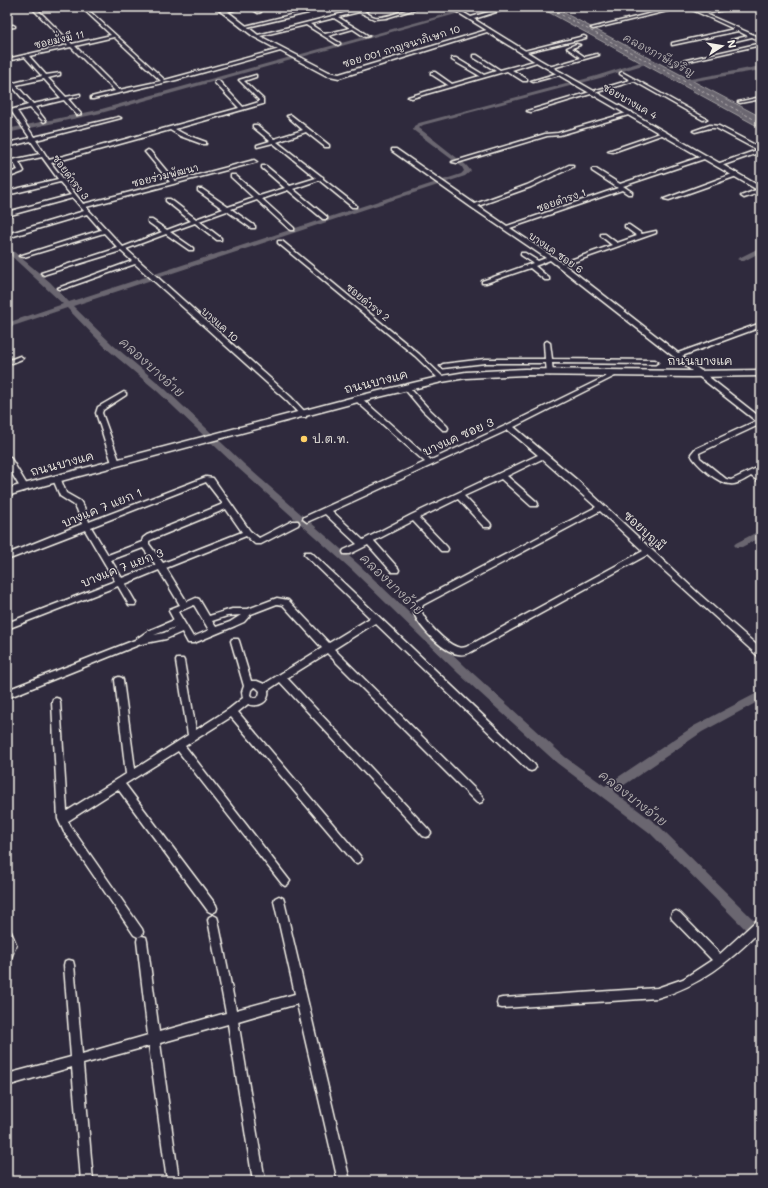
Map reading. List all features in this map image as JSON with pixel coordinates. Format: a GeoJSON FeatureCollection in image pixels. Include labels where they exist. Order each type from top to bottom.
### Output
{"type":"FeatureCollection","features":[{"type":"Feature","properties":{"kind":"street"},"geometry":{"type":"LineString","coordinates":[[32,7],[118,92]]}},
{"type":"Feature","properties":{"kind":"street"},"geometry":{"type":"LineString","coordinates":[[83,7],[164,81]]}},
{"type":"Feature","properties":{"kind":"street","name":"ซอย 001 กาญจนาภิเษก 10"},"geometry":{"type":"LineString","coordinates":[[218,7],[256,36],[327,74],[345,75],[488,30]]}},
{"type":"Feature","properties":{"kind":"street"},"geometry":{"type":"LineString","coordinates":[[224,12],[242,7]]}},
{"type":"Feature","properties":{"kind":"street"},"geometry":{"type":"LineString","coordinates":[[251,7],[259,12]]}},
{"type":"Feature","properties":{"kind":"street"},"geometry":{"type":"LineString","coordinates":[[355,7],[370,18],[378,18],[420,7]]}},
{"type":"Feature","properties":{"kind":"street"},"geometry":{"type":"LineString","coordinates":[[256,36],[374,7]]}},
{"type":"Feature","properties":{"kind":"street"},"geometry":{"type":"LineString","coordinates":[[451,7],[488,30]]}},
{"type":"Feature","properties":{"kind":"street"},"geometry":{"type":"LineString","coordinates":[[470,19],[510,7]]}},
{"type":"Feature","properties":{"kind":"street"},"geometry":{"type":"LineString","coordinates":[[593,28],[682,7]]}},
{"type":"Feature","properties":{"kind":"street"},"geometry":{"type":"LineString","coordinates":[[688,7],[761,40]]}},
{"type":"Feature","properties":{"kind":"street"},"geometry":{"type":"LineString","coordinates":[[703,13],[736,7]]}},
{"type":"Feature","properties":{"kind":"street"},"geometry":{"type":"LineString","coordinates":[[243,26],[308,12]]}},
{"type":"Feature","properties":{"kind":"street"},"geometry":{"type":"LineString","coordinates":[[335,17],[367,36]]}},
{"type":"Feature","properties":{"kind":"street"},"geometry":{"type":"LineString","coordinates":[[307,24],[338,44]]}},
{"type":"Feature","properties":{"kind":"street"},"geometry":{"type":"LineString","coordinates":[[7,27],[13,26]]}},
{"type":"Feature","properties":{"kind":"street"},"geometry":{"type":"LineString","coordinates":[[324,35],[353,28]]}},
{"type":"Feature","properties":{"kind":"street","name":"ซอยบางแค 4"},"geometry":{"type":"LineString","coordinates":[[488,30],[522,52],[594,92],[761,190]]}},
{"type":"Feature","properties":{"kind":"street"},"geometry":{"type":"LineString","coordinates":[[674,44],[737,30]]}},
{"type":"Feature","properties":{"kind":"street","name":"ซอยมั่งมี 11"},"geometry":{"type":"LineString","coordinates":[[7,60],[114,36]]}},
{"type":"Feature","properties":{"kind":"street"},"geometry":{"type":"LineString","coordinates":[[733,41],[752,36]]}},
{"type":"Feature","properties":{"kind":"street"},"geometry":{"type":"LineString","coordinates":[[522,52],[584,37]]}},
{"type":"Feature","properties":{"kind":"street"},"geometry":{"type":"LineString","coordinates":[[671,64],[761,44]]}},
{"type":"Feature","properties":{"kind":"street"},"geometry":{"type":"LineString","coordinates":[[578,45],[569,48],[584,58]]}},
{"type":"Feature","properties":{"kind":"street"},"geometry":{"type":"LineString","coordinates":[[93,98],[282,50]]}},
{"type":"Feature","properties":{"kind":"street"},"geometry":{"type":"LineString","coordinates":[[551,68],[596,55]]}},
{"type":"Feature","properties":{"kind":"street"},"geometry":{"type":"LineString","coordinates":[[26,56],[79,114]]}},
{"type":"Feature","properties":{"kind":"street"},"geometry":{"type":"LineString","coordinates":[[475,56],[500,72]]}},
{"type":"Feature","properties":{"kind":"street"},"geometry":{"type":"LineString","coordinates":[[454,59],[482,76]]}},
{"type":"Feature","properties":{"kind":"street"},"geometry":{"type":"LineString","coordinates":[[410,97],[538,61]]}},
{"type":"Feature","properties":{"kind":"street"},"geometry":{"type":"LineString","coordinates":[[508,69],[525,80]]}},
{"type":"Feature","properties":{"kind":"street"},"geometry":{"type":"LineString","coordinates":[[432,73],[451,85]]}},
{"type":"Feature","properties":{"kind":"street"},"geometry":{"type":"LineString","coordinates":[[533,81],[561,73]]}},
{"type":"Feature","properties":{"kind":"street"},"geometry":{"type":"LineString","coordinates":[[622,73],[705,119]]}},
{"type":"Feature","properties":{"kind":"street"},"geometry":{"type":"LineString","coordinates":[[14,84],[58,74]]}},
{"type":"Feature","properties":{"kind":"street"},"geometry":{"type":"LineString","coordinates":[[48,162],[261,102],[261,100],[241,80],[254,76]]}},
{"type":"Feature","properties":{"kind":"street"},"geometry":{"type":"LineString","coordinates":[[7,77],[44,121]]}},
{"type":"Feature","properties":{"kind":"street"},"geometry":{"type":"LineString","coordinates":[[529,111],[634,80]]}},
{"type":"Feature","properties":{"kind":"street"},"geometry":{"type":"LineString","coordinates":[[217,82],[242,108]]}},
{"type":"Feature","properties":{"kind":"street"},"geometry":{"type":"LineString","coordinates":[[7,112],[78,95]]}},
{"type":"Feature","properties":{"kind":"street"},"geometry":{"type":"LineString","coordinates":[[740,102],[761,98]]}},
{"type":"Feature","properties":{"kind":"street","name":"ซอยดำรง 3"},"geometry":{"type":"LineString","coordinates":[[14,111],[32,140],[61,180],[82,206],[122,248]]}},
{"type":"Feature","properties":{"kind":"street"},"geometry":{"type":"LineString","coordinates":[[456,162],[547,135],[558,134],[630,113]]}},
{"type":"Feature","properties":{"kind":"street"},"geometry":{"type":"LineString","coordinates":[[289,116],[327,146]]}},
{"type":"Feature","properties":{"kind":"street"},"geometry":{"type":"LineString","coordinates":[[7,145],[119,118]]}},
{"type":"Feature","properties":{"kind":"street"},"geometry":{"type":"LineString","coordinates":[[256,126],[354,206]]}},
{"type":"Feature","properties":{"kind":"street"},"geometry":{"type":"LineString","coordinates":[[695,131],[710,126],[717,127],[761,150]]}},
{"type":"Feature","properties":{"kind":"street"},"geometry":{"type":"LineString","coordinates":[[170,128],[182,135],[204,143]]}},
{"type":"Feature","properties":{"kind":"street"},"geometry":{"type":"LineString","coordinates":[[259,146],[307,130]]}},
{"type":"Feature","properties":{"kind":"street"},"geometry":{"type":"LineString","coordinates":[[611,151],[665,133]]}},
{"type":"Feature","properties":{"kind":"street","name":"บางแค ซอย 6"},"geometry":{"type":"LineString","coordinates":[[394,150],[473,206],[561,265],[677,356],[703,374],[761,421]]}},
{"type":"Feature","properties":{"kind":"street"},"geometry":{"type":"LineString","coordinates":[[719,165],[761,150]]}},
{"type":"Feature","properties":{"kind":"street"},"geometry":{"type":"LineString","coordinates":[[148,152],[174,183]]}},
{"type":"Feature","properties":{"kind":"street"},"geometry":{"type":"LineString","coordinates":[[7,163],[43,155]]}},
{"type":"Feature","properties":{"kind":"street","name":"ซอยดำรง 1"},"geometry":{"type":"LineString","coordinates":[[506,228],[705,157]]}},
{"type":"Feature","properties":{"kind":"street"},"geometry":{"type":"LineString","coordinates":[[7,176],[21,172],[16,161]]}},
{"type":"Feature","properties":{"kind":"street","name":"ซอยร่วมพัฒนา"},"geometry":{"type":"LineString","coordinates":[[82,206],[254,162]]}},
{"type":"Feature","properties":{"kind":"street"},"geometry":{"type":"LineString","coordinates":[[473,206],[529,186],[571,166]]}},
{"type":"Feature","properties":{"kind":"street"},"geometry":{"type":"LineString","coordinates":[[264,167],[325,218]]}},
{"type":"Feature","properties":{"kind":"street"},"geometry":{"type":"LineString","coordinates":[[594,170],[630,193]]}},
{"type":"Feature","properties":{"kind":"street"},"geometry":{"type":"LineString","coordinates":[[667,199],[736,175]]}},
{"type":"Feature","properties":{"kind":"street"},"geometry":{"type":"LineString","coordinates":[[233,176],[292,229]]}},
{"type":"Feature","properties":{"kind":"street"},"geometry":{"type":"LineString","coordinates":[[44,274],[122,248],[226,209],[320,178]]}},
{"type":"Feature","properties":{"kind":"street"},"geometry":{"type":"LineString","coordinates":[[7,193],[61,180]]}},
{"type":"Feature","properties":{"kind":"street"},"geometry":{"type":"LineString","coordinates":[[200,190],[253,227]]}},
{"type":"Feature","properties":{"kind":"street"},"geometry":{"type":"LineString","coordinates":[[744,196],[761,190]]}},
{"type":"Feature","properties":{"kind":"street"},"geometry":{"type":"LineString","coordinates":[[7,214],[74,196]]}},
{"type":"Feature","properties":{"kind":"street"},"geometry":{"type":"LineString","coordinates":[[168,200],[219,238]]}},
{"type":"Feature","properties":{"kind":"street"},"geometry":{"type":"LineString","coordinates":[[7,236],[88,212]]}},
{"type":"Feature","properties":{"kind":"street"},"geometry":{"type":"LineString","coordinates":[[150,221],[191,249]]}},
{"type":"Feature","properties":{"kind":"street"},"geometry":{"type":"LineString","coordinates":[[627,226],[641,236]]}},
{"type":"Feature","properties":{"kind":"street"},"geometry":{"type":"LineString","coordinates":[[22,256],[105,231]]}},
{"type":"Feature","properties":{"kind":"street"},"geometry":{"type":"LineString","coordinates":[[561,265],[654,232]]}},
{"type":"Feature","properties":{"kind":"street"},"geometry":{"type":"LineString","coordinates":[[603,235],[616,245]]}},
{"type":"Feature","properties":{"kind":"street","name":"ซอยดำรง 2"},"geometry":{"type":"LineString","coordinates":[[280,242],[417,355],[442,379]]}},
{"type":"Feature","properties":{"kind":"street","name":"บางแค 10"},"geometry":{"type":"LineString","coordinates":[[122,248],[135,262],[289,399],[304,415]]}},
{"type":"Feature","properties":{"kind":"street"},"geometry":{"type":"LineString","coordinates":[[522,254],[537,263]]}},
{"type":"Feature","properties":{"kind":"street"},"geometry":{"type":"LineString","coordinates":[[484,282],[551,258]]}},
{"type":"Feature","properties":{"kind":"street"},"geometry":{"type":"LineString","coordinates":[[61,288],[135,262]]}},
{"type":"Feature","properties":{"kind":"street"},"geometry":{"type":"LineString","coordinates":[[530,266],[547,279]]}},
{"type":"Feature","properties":{"kind":"street"},"geometry":{"type":"LineString","coordinates":[[677,356],[760,327]]}},
{"type":"Feature","properties":{"kind":"street"},"geometry":{"type":"LineString","coordinates":[[547,343],[550,373]]}},
{"type":"Feature","properties":{"kind":"street"},"geometry":{"type":"LineString","coordinates":[[7,363],[20,358]]}},
{"type":"Feature","properties":{"kind":"street"},"geometry":{"type":"LineString","coordinates":[[443,366],[485,361],[549,360],[655,362]]}},
{"type":"Feature","properties":{"kind":"street","name":"บางแค ซอย 3"},"geometry":{"type":"LineString","coordinates":[[307,519],[429,462],[509,427],[617,373]]}},
{"type":"Feature","properties":{"kind":"street","name":"ถนนบางแค"},"geometry":{"type":"LineString","coordinates":[[7,493],[24,487],[304,415],[358,399],[442,379],[482,374],[761,373]]}},
{"type":"Feature","properties":{"kind":"street"},"geometry":{"type":"LineString","coordinates":[[406,387],[425,409],[445,428]]}},
{"type":"Feature","properties":{"kind":"street"},"geometry":{"type":"LineString","coordinates":[[116,463],[99,413],[100,409],[124,394]]}},
{"type":"Feature","properties":{"kind":"street"},"geometry":{"type":"LineString","coordinates":[[358,399],[429,462]]}},
{"type":"Feature","properties":{"kind":"street"},"geometry":{"type":"LineString","coordinates":[[761,421],[697,451],[695,454],[697,459],[724,481],[736,481],[761,468]]}},
{"type":"Feature","properties":{"kind":"street","name":"ซอยบุญมี"},"geometry":{"type":"LineString","coordinates":[[509,427],[601,507],[694,595],[761,654]]}},
{"type":"Feature","properties":{"kind":"street"},"geometry":{"type":"LineString","coordinates":[[347,552],[414,517],[542,456]]}},
{"type":"Feature","properties":{"kind":"street"},"geometry":{"type":"LineString","coordinates":[[7,459],[24,487]]}},
{"type":"Feature","properties":{"kind":"street"},"geometry":{"type":"LineString","coordinates":[[751,473],[761,481]]}},
{"type":"Feature","properties":{"kind":"street"},"geometry":{"type":"LineString","coordinates":[[501,475],[534,504]]}},
{"type":"Feature","properties":{"kind":"street"},"geometry":{"type":"LineString","coordinates":[[57,479],[63,494],[77,503],[81,509],[87,527],[132,604]]}},
{"type":"Feature","properties":{"kind":"street","name":"บางแค 7 แยก 1"},"geometry":{"type":"LineString","coordinates":[[7,558],[206,479],[210,480],[228,505]]}},
{"type":"Feature","properties":{"kind":"street"},"geometry":{"type":"LineString","coordinates":[[459,496],[487,525]]}},
{"type":"Feature","properties":{"kind":"street"},"geometry":{"type":"LineString","coordinates":[[106,559],[145,544],[146,540],[150,537],[228,505],[247,533],[258,542],[295,523]]}},
{"type":"Feature","properties":{"kind":"street"},"geometry":{"type":"LineString","coordinates":[[601,507],[420,603],[417,608],[417,612],[423,622],[447,646],[457,651],[468,650],[648,551]]}},
{"type":"Feature","properties":{"kind":"street"},"geometry":{"type":"LineString","coordinates":[[326,510],[365,542],[395,570]]}},
{"type":"Feature","properties":{"kind":"street"},"geometry":{"type":"LineString","coordinates":[[414,517],[444,549]]}},
{"type":"Feature","properties":{"kind":"street","name":"บางแค 7 แยก 3"},"geometry":{"type":"LineString","coordinates":[[7,626],[247,533]]}},
{"type":"Feature","properties":{"kind":"street"},"geometry":{"type":"LineString","coordinates":[[145,544],[162,566],[185,606]]}},
{"type":"Feature","properties":{"kind":"street"},"geometry":{"type":"LineString","coordinates":[[308,554],[531,767]]}},
{"type":"Feature","properties":{"kind":"street"},"geometry":{"type":"LineString","coordinates":[[214,630],[196,601],[173,611],[190,641],[214,630],[234,624],[243,618],[248,612]]}},
{"type":"Feature","properties":{"kind":"street"},"geometry":{"type":"LineString","coordinates":[[208,620],[228,613],[240,611],[248,612],[277,601],[285,602],[328,648],[479,799]]}},
{"type":"Feature","properties":{"kind":"street"},"geometry":{"type":"LineString","coordinates":[[264,688],[375,618]]}},
{"type":"Feature","properties":{"kind":"street"},"geometry":{"type":"LineString","coordinates":[[7,694],[138,642],[159,638],[181,625]]}},
{"type":"Feature","properties":{"kind":"street"},"geometry":{"type":"LineString","coordinates":[[235,641],[249,687]]}},
{"type":"Feature","properties":{"kind":"street"},"geometry":{"type":"LineString","coordinates":[[180,661],[194,736]]}},
{"type":"Feature","properties":{"kind":"street"},"geometry":{"type":"LineString","coordinates":[[281,678],[426,833]]}},
{"type":"Feature","properties":{"kind":"street"},"geometry":{"type":"LineString","coordinates":[[119,680],[131,776]]}},
{"type":"Feature","properties":{"kind":"street"},"geometry":{"type":"LineString","coordinates":[[258,685],[264,688],[264,696],[260,700],[253,701],[248,699],[245,692],[249,687],[258,685]]}},
{"type":"Feature","properties":{"kind":"street"},"geometry":{"type":"LineString","coordinates":[[63,819],[232,712],[248,699]]}},
{"type":"Feature","properties":{"kind":"street"},"geometry":{"type":"LineString","coordinates":[[56,702],[63,819],[67,829],[140,936],[173,1181]]}},
{"type":"Feature","properties":{"kind":"street"},"geometry":{"type":"LineString","coordinates":[[232,712],[357,858]]}},
{"type":"Feature","properties":{"kind":"street"},"geometry":{"type":"LineString","coordinates":[[179,745],[285,881]]}},
{"type":"Feature","properties":{"kind":"street"},"geometry":{"type":"LineString","coordinates":[[119,783],[212,908]]}},
{"type":"Feature","properties":{"kind":"street"},"geometry":{"type":"LineString","coordinates":[[279,901],[344,1181]]}},
{"type":"Feature","properties":{"kind":"street"},"geometry":{"type":"LineString","coordinates":[[676,916],[720,961]]}},
{"type":"Feature","properties":{"kind":"street"},"geometry":{"type":"LineString","coordinates":[[213,920],[232,1017],[259,1181]]}},
{"type":"Feature","properties":{"kind":"street"},"geometry":{"type":"LineString","coordinates":[[502,1003],[657,993],[680,986],[720,961],[761,923]]}},
{"type":"Feature","properties":{"kind":"street"},"geometry":{"type":"LineString","coordinates":[[7,936],[11,944],[7,954]]}},
{"type":"Feature","properties":{"kind":"street"},"geometry":{"type":"LineString","coordinates":[[69,965],[87,1181]]}},
{"type":"Feature","properties":{"kind":"street"},"geometry":{"type":"LineString","coordinates":[[7,1080],[77,1059],[302,997]]}},
{"type":"Feature","properties":{"kind":"shaded area"},"geometry":{"type":"Polygon","coordinates":[[[539,7],[553,7],[761,117],[761,128],[539,7]]]}},
{"type":"Feature","properties":{"kind":"waterway"},"geometry":{"type":"LineString","coordinates":[[7,131],[99,112],[478,7]]}},
{"type":"Feature","properties":{"kind":"waterway"},"geometry":{"type":"LineString","coordinates":[[68,305],[463,175],[468,171],[464,166],[415,129],[416,127],[421,124],[598,77],[647,62]]}},
{"type":"Feature","properties":{"kind":"waterway","name":"คลองภาษีเจริญ"},"geometry":{"type":"LineString","coordinates":[[683,81],[761,68]]}},
{"type":"Feature","properties":{"kind":"waterway","name":"คลองบางอ้าย"},"geometry":{"type":"LineString","coordinates":[[7,248],[68,305]]}},
{"type":"Feature","properties":{"kind":"waterway"},"geometry":{"type":"LineString","coordinates":[[741,259],[761,249]]}},
{"type":"Feature","properties":{"kind":"waterway"},"geometry":{"type":"LineString","coordinates":[[7,326],[68,305]]}},
{"type":"Feature","properties":{"kind":"waterway","name":"คลองบางอ้าย"},"geometry":{"type":"LineString","coordinates":[[68,305],[110,347],[160,389],[241,466],[355,567],[462,670],[561,760],[654,829],[761,936]]}},
{"type":"Feature","properties":{"kind":"waterway"},"geometry":{"type":"LineString","coordinates":[[739,545],[761,533]]}},
{"type":"Feature","properties":{"kind":"waterway"},"geometry":{"type":"LineString","coordinates":[[605,792],[698,729],[761,695]]}},
{"type":"Feature","properties":{"kind":"ferry route"},"geometry":{"type":"LineString","coordinates":[[547,7],[761,123]]}},
{"type":"Feature","properties":{"kind":"place","name":"ป.ต.ท."},"geometry":{"type":"Point","coordinates":[304,439]}}]}
